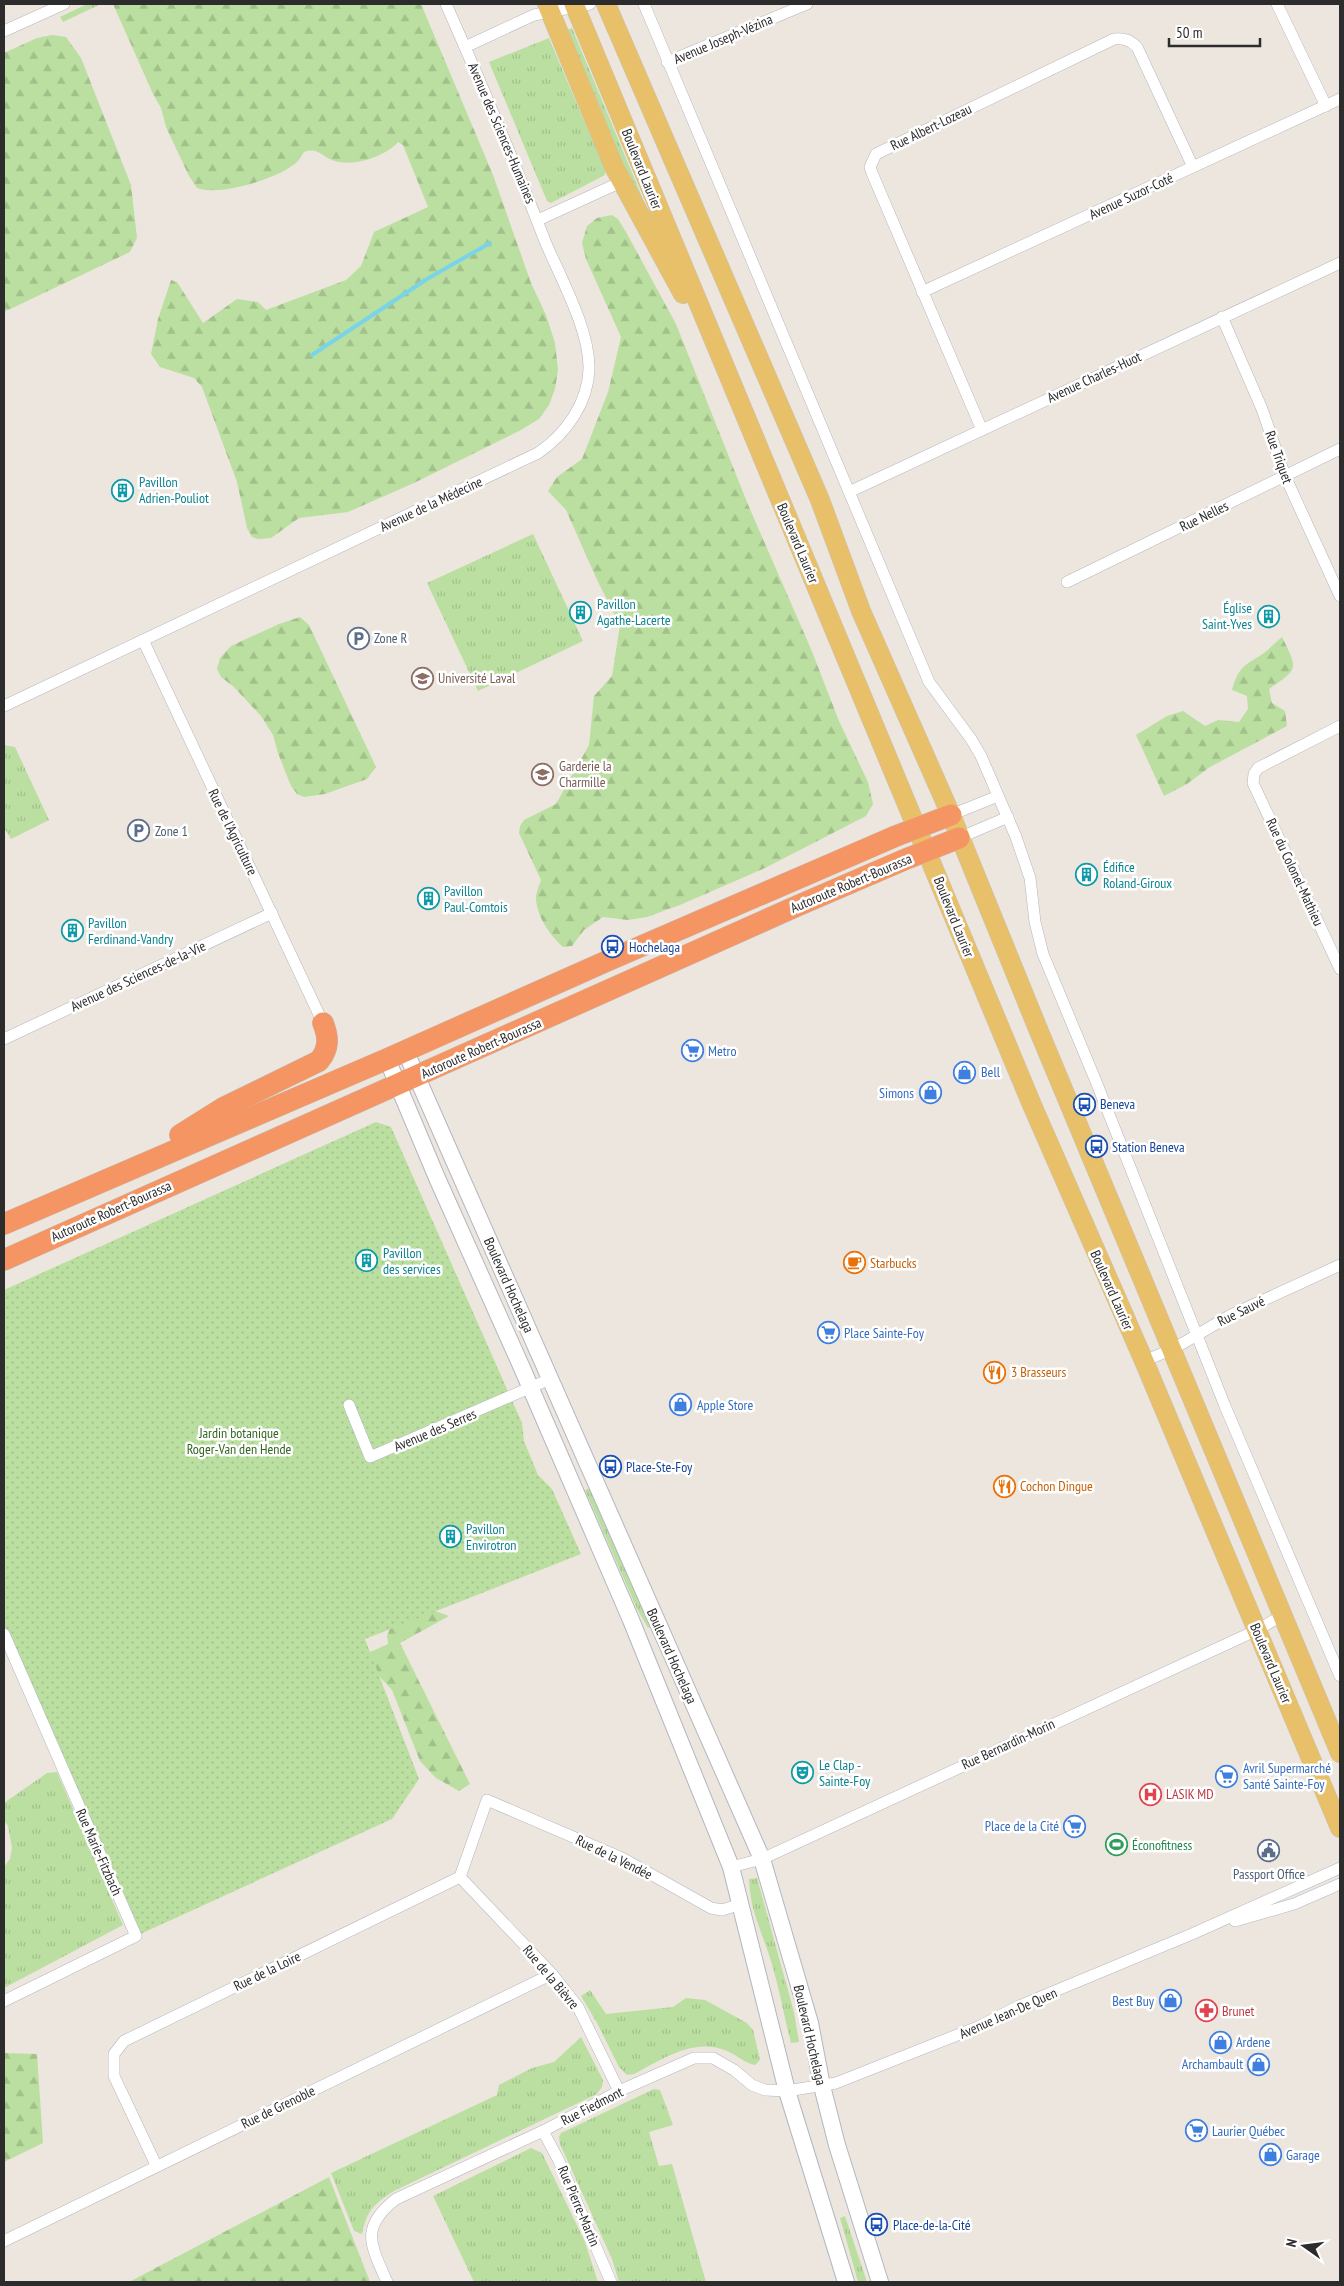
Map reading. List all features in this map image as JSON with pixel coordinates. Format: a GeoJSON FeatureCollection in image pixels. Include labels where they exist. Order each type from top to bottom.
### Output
{"type":"FeatureCollection","features":[{"type":"Feature","properties":{"kind":"highway","name":"Autoroute Robert-Bourassa"},"geometry":{"type":"LineString","coordinates":[[11,1221],[917,828],[951,815]]}},
{"type":"Feature","properties":{"kind":"highway","name":"Autoroute Robert-Bourassa"},"geometry":{"type":"LineString","coordinates":[[4,1260],[797,906],[960,838]]}},
{"type":"Feature","properties":{"kind":"highway"},"geometry":{"type":"LineString","coordinates":[[11,1221],[100,1173],[199,1125],[224,1108],[264,1086],[319,1061],[326,1054],[328,1043],[324,1023]]}},
{"type":"Feature","properties":{"kind":"highway"},"geometry":{"type":"LineString","coordinates":[[4,1266],[43,1241]]}},
{"type":"Feature","properties":{"kind":"main road","name":"Boulevard Laurier"},"geometry":{"type":"LineString","coordinates":[[606,4],[808,473],[861,611],[951,815],[1340,1753]]}},
{"type":"Feature","properties":{"kind":"main road","name":"Boulevard Laurier"},"geometry":{"type":"LineString","coordinates":[[580,5],[716,348],[1032,1105],[1144,1361],[1340,1828]]}},
{"type":"Feature","properties":{"kind":"main road"},"geometry":{"type":"LineString","coordinates":[[548,7],[621,182],[665,263],[716,348]]}},
{"type":"Feature","properties":{"kind":"main road","name":"Boulevard Hochelaga"},"geometry":{"type":"LineString","coordinates":[[396,1055],[550,1379],[762,1859],[810,2023],[822,2086],[837,2145],[880,2282]]}},
{"type":"Feature","properties":{"kind":"main road","name":"Boulevard Hochelaga"},"geometry":{"type":"LineString","coordinates":[[408,1081],[530,1388],[631,1620],[731,1867],[787,2091],[846,2282]]}},
{"type":"Feature","properties":{"kind":"street"},"geometry":{"type":"LineString","coordinates":[[4,31],[64,4]]}},
{"type":"Feature","properties":{"kind":"street","name":"Avenue des Sciences-Humaines"},"geometry":{"type":"LineString","coordinates":[[446,4],[538,220]]}},
{"type":"Feature","properties":{"kind":"street"},"geometry":{"type":"LineString","coordinates":[[644,4],[929,682],[971,739],[1008,817],[1030,878],[1035,922],[1043,954],[1095,1078],[1225,1406],[1340,1676]]}},
{"type":"Feature","properties":{"kind":"street","name":"Avenue Joseph-Vézina"},"geometry":{"type":"LineString","coordinates":[[667,62],[807,4]]}},
{"type":"Feature","properties":{"kind":"street"},"geometry":{"type":"LineString","coordinates":[[1277,4],[1326,106]]}},
{"type":"Feature","properties":{"kind":"street","name":"Avenue des Sciences-Humaines"},"geometry":{"type":"LineString","coordinates":[[465,47],[548,7],[580,5]]}},
{"type":"Feature","properties":{"kind":"street","name":"Rue Albert-Lozeau"},"geometry":{"type":"LineString","coordinates":[[982,430],[872,173],[872,160],[876,154],[1114,39],[1123,38],[1132,42],[1137,47],[1193,167]]}},
{"type":"Feature","properties":{"kind":"street","name":"Avenue Suzor-Coté"},"geometry":{"type":"LineString","coordinates":[[922,292],[1340,99]]}},
{"type":"Feature","properties":{"kind":"street"},"geometry":{"type":"LineString","coordinates":[[538,220],[621,182]]}},
{"type":"Feature","properties":{"kind":"street","name":"Avenue de la Médecine"},"geometry":{"type":"LineString","coordinates":[[4,706],[538,453],[557,438],[580,406],[588,380],[588,355],[582,329],[538,220]]}},
{"type":"Feature","properties":{"kind":"street","name":"Avenue Charles-Huot"},"geometry":{"type":"LineString","coordinates":[[849,492],[1340,263]]}},
{"type":"Feature","properties":{"kind":"street","name":"Rue Triquet"},"geometry":{"type":"LineString","coordinates":[[1222,317],[1262,409],[1285,476],[1340,596]]}},
{"type":"Feature","properties":{"kind":"street","name":"Rue Nelles"},"geometry":{"type":"LineString","coordinates":[[1067,582],[1340,449]]}},
{"type":"Feature","properties":{"kind":"street","name":"Rue de l'Agriculture"},"geometry":{"type":"LineString","coordinates":[[143,640],[324,1023]]}},
{"type":"Feature","properties":{"kind":"street","name":"Rue du Colonel-Mathieu"},"geometry":{"type":"LineString","coordinates":[[1340,726],[1258,768],[1254,774],[1253,783],[1340,969]]}},
{"type":"Feature","properties":{"kind":"street"},"geometry":{"type":"LineString","coordinates":[[951,815],[998,796]]}},
{"type":"Feature","properties":{"kind":"street"},"geometry":{"type":"LineString","coordinates":[[960,838],[1008,817]]}},
{"type":"Feature","properties":{"kind":"street","name":"Avenue des Sciences-de-la-Vie"},"geometry":{"type":"LineString","coordinates":[[4,1039],[272,913]]}},
{"type":"Feature","properties":{"kind":"street","name":"Rue Sauvé"},"geometry":{"type":"LineString","coordinates":[[1144,1361],[1173,1349],[1231,1315],[1340,1265]]}},
{"type":"Feature","properties":{"kind":"street","name":"Avenue des Serres"},"geometry":{"type":"LineString","coordinates":[[349,1406],[370,1457],[550,1379]]}},
{"type":"Feature","properties":{"kind":"street","name":"Rue Bernardin-Morin"},"geometry":{"type":"LineString","coordinates":[[731,1867],[762,1859],[1257,1630],[1283,1616]]}},
{"type":"Feature","properties":{"kind":"street","name":"Rue Marie-Fitzbach"},"geometry":{"type":"LineString","coordinates":[[4,1634],[136,1936],[4,2001]]}},
{"type":"Feature","properties":{"kind":"street","name":"Rue de la Vendée"},"geometry":{"type":"LineString","coordinates":[[460,1877],[487,1800],[622,1858],[711,1908],[722,1910],[741,1904]]}},
{"type":"Feature","properties":{"kind":"street","name":"Avenue Jean-De Quen"},"geometry":{"type":"LineString","coordinates":[[822,2086],[836,2083],[980,2026],[1028,2003],[1192,1934],[1340,1868]]}},
{"type":"Feature","properties":{"kind":"street","name":"Rue de la Bièvre"},"geometry":{"type":"LineString","coordinates":[[460,1877],[552,1974],[578,2007],[619,2091]]}},
{"type":"Feature","properties":{"kind":"street","name":"Rue de la Loire"},"geometry":{"type":"LineString","coordinates":[[156,2165],[114,2076],[114,2054],[124,2041],[460,1877]]}},
{"type":"Feature","properties":{"kind":"street","name":"Avenue Jean-De Quen"},"geometry":{"type":"LineString","coordinates":[[1192,1934],[1294,1904],[1340,1884]]}},
{"type":"Feature","properties":{"kind":"street","name":"Rue de Grenoble"},"geometry":{"type":"LineString","coordinates":[[4,2241],[156,2165],[552,1974]]}},
{"type":"Feature","properties":{"kind":"street","name":"Rue Fiedmont"},"geometry":{"type":"LineString","coordinates":[[387,2282],[373,2250],[372,2236],[374,2223],[380,2211],[396,2199],[543,2131],[619,2091],[694,2058],[713,2058],[734,2070],[752,2085],[765,2090],[787,2091],[822,2086]]}},
{"type":"Feature","properties":{"kind":"street","name":"Rue Pierre-Martin"},"geometry":{"type":"LineString","coordinates":[[543,2131],[559,2161],[611,2282]]}},
{"type":"Feature","properties":{"kind":"green space"},"geometry":{"type":"Polygon","coordinates":[[[87,4],[101,4],[63,22],[60,17],[87,4]]]}},
{"type":"Feature","properties":{"kind":"green space"},"geometry":{"type":"Polygon","coordinates":[[[113,4],[421,4],[493,175],[531,283],[546,315],[555,343],[558,370],[555,389],[549,405],[539,419],[521,430],[414,483],[348,512],[299,518],[271,538],[258,539],[252,537],[247,528],[237,482],[202,387],[194,378],[160,367],[151,354],[158,319],[171,280],[177,282],[203,323],[237,299],[258,302],[266,310],[346,280],[361,266],[374,232],[428,207],[403,145],[398,142],[385,152],[367,160],[348,163],[332,160],[312,150],[304,152],[297,162],[289,168],[264,180],[220,190],[197,188],[189,176],[166,127],[161,108],[113,4]]]}},
{"type":"Feature","properties":{"kind":"green space"},"geometry":{"type":"Polygon","coordinates":[[[572,28],[660,240],[626,176],[564,31],[572,28]]]}},
{"type":"Feature","properties":{"kind":"green space"},"geometry":{"type":"Polygon","coordinates":[[[52,35],[66,37],[81,58],[131,185],[137,238],[130,252],[4,312],[4,53],[37,38],[52,35]]]}},
{"type":"Feature","properties":{"kind":"green space"},"geometry":{"type":"Polygon","coordinates":[[[549,38],[605,170],[605,175],[551,203],[547,201],[489,62],[549,38]]]}},
{"type":"Feature","properties":{"kind":"green space"},"geometry":{"type":"Polygon","coordinates":[[[612,215],[618,219],[626,232],[676,324],[749,507],[811,649],[839,721],[868,782],[873,804],[866,816],[765,868],[680,905],[647,917],[628,920],[603,917],[584,930],[572,946],[563,947],[553,937],[539,912],[536,897],[541,880],[519,833],[520,826],[524,820],[556,804],[589,745],[594,696],[612,676],[620,625],[598,582],[566,510],[548,491],[557,477],[582,459],[608,392],[621,337],[586,259],[582,243],[587,226],[597,218],[612,215]]]}},
{"type":"Feature","properties":{"kind":"green space"},"geometry":{"type":"Polygon","coordinates":[[[533,534],[583,641],[478,691],[427,583],[533,534]]]}},
{"type":"Feature","properties":{"kind":"green space"},"geometry":{"type":"Polygon","coordinates":[[[300,617],[309,625],[376,767],[367,779],[325,794],[304,797],[297,794],[291,786],[273,735],[261,716],[234,687],[221,677],[217,669],[220,658],[231,646],[279,624],[300,617]]]}},
{"type":"Feature","properties":{"kind":"green space"},"geometry":{"type":"Polygon","coordinates":[[[1282,637],[1291,656],[1293,668],[1286,677],[1269,689],[1272,703],[1285,711],[1287,726],[1210,767],[1187,784],[1164,796],[1136,735],[1167,716],[1183,711],[1205,726],[1218,720],[1239,722],[1248,709],[1247,696],[1232,690],[1237,676],[1247,664],[1264,653],[1282,637]]]}},
{"type":"Feature","properties":{"kind":"green space"},"geometry":{"type":"Polygon","coordinates":[[[4,745],[15,747],[49,820],[11,839],[4,828],[4,745]]]}},
{"type":"Feature","properties":{"kind":"green space","name":"Jardin botanique Roger-Van den Hende"},"geometry":{"type":"Polygon","coordinates":[[[376,1122],[391,1127],[522,1423],[524,1441],[538,1475],[552,1489],[581,1554],[365,1639],[419,1779],[392,1819],[136,1936],[4,1630],[4,1290],[376,1122]]]}},
{"type":"Feature","properties":{"kind":"green space"},"geometry":{"type":"Polygon","coordinates":[[[592,1487],[654,1625],[648,1628],[637,1609],[585,1490],[592,1487]]]}},
{"type":"Feature","properties":{"kind":"green space"},"geometry":{"type":"Polygon","coordinates":[[[430,1609],[449,1616],[400,1643],[470,1784],[459,1791],[436,1778],[420,1761],[392,1690],[378,1675],[226,1717],[388,1644],[387,1636],[393,1621],[430,1609]]]}},
{"type":"Feature","properties":{"kind":"green space"},"geometry":{"type":"Polygon","coordinates":[[[57,1772],[123,1925],[4,1988],[4,1867],[10,1859],[12,1848],[8,1826],[4,1820],[4,1803],[47,1773],[57,1772]]]}},
{"type":"Feature","properties":{"kind":"green space"},"geometry":{"type":"Polygon","coordinates":[[[757,1878],[794,2012],[799,2042],[791,2043],[774,1972],[753,1907],[749,1879],[757,1878]]]}},
{"type":"Feature","properties":{"kind":"green space"},"geometry":{"type":"Polygon","coordinates":[[[590,1990],[606,2014],[673,2007],[686,1998],[705,2000],[747,2023],[753,2030],[760,2060],[755,2065],[715,2047],[691,2048],[667,2056],[634,2074],[627,2075],[619,2067],[581,1996],[590,1990]]]}},
{"type":"Feature","properties":{"kind":"green space"},"geometry":{"type":"Polygon","coordinates":[[[581,2037],[603,2080],[602,2087],[597,2094],[394,2191],[372,2208],[366,2219],[362,2234],[354,2231],[331,2173],[497,2095],[499,2085],[532,2068],[554,2062],[581,2037]]]}},
{"type":"Feature","properties":{"kind":"green space"},"geometry":{"type":"Polygon","coordinates":[[[5,2053],[37,2054],[43,2143],[4,2162],[5,2053]]]}},
{"type":"Feature","properties":{"kind":"green space"},"geometry":{"type":"Polygon","coordinates":[[[654,2089],[660,2090],[673,2125],[649,2132],[659,2166],[672,2164],[706,2282],[619,2282],[612,2259],[560,2144],[559,2137],[561,2133],[654,2089]]]}},
{"type":"Feature","properties":{"kind":"green space"},"geometry":{"type":"Polygon","coordinates":[[[531,2148],[542,2153],[585,2242],[598,2282],[474,2282],[433,2196],[531,2148]]]}},
{"type":"Feature","properties":{"kind":"green space"},"geometry":{"type":"Polygon","coordinates":[[[329,2177],[370,2282],[129,2282],[329,2177]]]}},
{"type":"Feature","properties":{"kind":"green space"},"geometry":{"type":"Polygon","coordinates":[[[845,2216],[867,2282],[858,2282],[840,2218],[845,2216]]]}},
{"type":"Feature","properties":{"kind":"waterway"},"geometry":{"type":"LineString","coordinates":[[312,355],[427,279],[490,243]]}},
{"type":"Feature","properties":{"kind":"place","name":"Pavillon Adrien-Pouliot"},"geometry":{"type":"Point","coordinates":[123,490]}},
{"type":"Feature","properties":{"kind":"place","name":"Pavillon Agathe-Lacerte"},"geometry":{"type":"Point","coordinates":[581,612]}},
{"type":"Feature","properties":{"kind":"place","name":"Église Saint-Yves"},"geometry":{"type":"Point","coordinates":[1268,616]}},
{"type":"Feature","properties":{"kind":"place","name":"Zone R"},"geometry":{"type":"Point","coordinates":[358,638]}},
{"type":"Feature","properties":{"kind":"place","name":"Université Laval"},"geometry":{"type":"Point","coordinates":[422,678]}},
{"type":"Feature","properties":{"kind":"place","name":"Garderie la Charmille"},"geometry":{"type":"Point","coordinates":[543,774]}},
{"type":"Feature","properties":{"kind":"place","name":"Zone 1"},"geometry":{"type":"Point","coordinates":[139,831]}},
{"type":"Feature","properties":{"kind":"place","name":"Édifice Roland-Giroux"},"geometry":{"type":"Point","coordinates":[1087,875]}},
{"type":"Feature","properties":{"kind":"place","name":"Pavillon Paul-Comtois"},"geometry":{"type":"Point","coordinates":[428,899]}},
{"type":"Feature","properties":{"kind":"place","name":"Pavillon Ferdinand-Vandry"},"geometry":{"type":"Point","coordinates":[72,931]}},
{"type":"Feature","properties":{"kind":"place","name":"Hochelaga"},"geometry":{"type":"Point","coordinates":[613,947]}},
{"type":"Feature","properties":{"kind":"place","name":"Metro"},"geometry":{"type":"Point","coordinates":[692,1051]}},
{"type":"Feature","properties":{"kind":"place","name":"Bell"},"geometry":{"type":"Point","coordinates":[965,1072]}},
{"type":"Feature","properties":{"kind":"place","name":"Simons"},"geometry":{"type":"Point","coordinates":[930,1093]}},
{"type":"Feature","properties":{"kind":"place","name":"Beneva"},"geometry":{"type":"Point","coordinates":[1084,1104]}},
{"type":"Feature","properties":{"kind":"place","name":"Station Beneva"},"geometry":{"type":"Point","coordinates":[1096,1147]}},
{"type":"Feature","properties":{"kind":"place","name":"Pavillon des services"},"geometry":{"type":"Point","coordinates":[367,1261]}},
{"type":"Feature","properties":{"kind":"place","name":"Starbucks"},"geometry":{"type":"Point","coordinates":[854,1263]}},
{"type":"Feature","properties":{"kind":"place","name":"Place Sainte-Foy"},"geometry":{"type":"Point","coordinates":[828,1333]}},
{"type":"Feature","properties":{"kind":"place","name":"3 Brasseurs"},"geometry":{"type":"Point","coordinates":[995,1372]}},
{"type":"Feature","properties":{"kind":"place","name":"Apple Store"},"geometry":{"type":"Point","coordinates":[681,1405]}},
{"type":"Feature","properties":{"kind":"place","name":"Place-Ste-Foy"},"geometry":{"type":"Point","coordinates":[610,1467]}},
{"type":"Feature","properties":{"kind":"place","name":"Cochon Dingue"},"geometry":{"type":"Point","coordinates":[1004,1486]}},
{"type":"Feature","properties":{"kind":"place","name":"Pavillon Envirotron"},"geometry":{"type":"Point","coordinates":[450,1537]}},
{"type":"Feature","properties":{"kind":"place","name":"Le Clap - Sainte-Foy"},"geometry":{"type":"Point","coordinates":[803,1773]}},
{"type":"Feature","properties":{"kind":"place","name":"Avril Supermarché Santé Sainte-Foy"},"geometry":{"type":"Point","coordinates":[1227,1776]}},
{"type":"Feature","properties":{"kind":"place","name":"LASIK MD"},"geometry":{"type":"Point","coordinates":[1150,1794]}},
{"type":"Feature","properties":{"kind":"place","name":"Place de la Cité"},"geometry":{"type":"Point","coordinates":[1075,1826]}},
{"type":"Feature","properties":{"kind":"place","name":"Éconofitness"},"geometry":{"type":"Point","coordinates":[1116,1845]}},
{"type":"Feature","properties":{"kind":"place","name":"Passport Office"},"geometry":{"type":"Point","coordinates":[1269,1851]}},
{"type":"Feature","properties":{"kind":"place","name":"Best Buy"},"geometry":{"type":"Point","coordinates":[1170,2001]}},
{"type":"Feature","properties":{"kind":"place","name":"Brunet"},"geometry":{"type":"Point","coordinates":[1206,2011]}},
{"type":"Feature","properties":{"kind":"place","name":"Ardene"},"geometry":{"type":"Point","coordinates":[1220,2042]}},
{"type":"Feature","properties":{"kind":"place","name":"Archambault"},"geometry":{"type":"Point","coordinates":[1259,2064]}},
{"type":"Feature","properties":{"kind":"place","name":"Laurier Québec"},"geometry":{"type":"Point","coordinates":[1196,2131]}},
{"type":"Feature","properties":{"kind":"place","name":"Garage"},"geometry":{"type":"Point","coordinates":[1270,2155]}},
{"type":"Feature","properties":{"kind":"place","name":"Place-de-la-Cité"},"geometry":{"type":"Point","coordinates":[877,2225]}}]}
